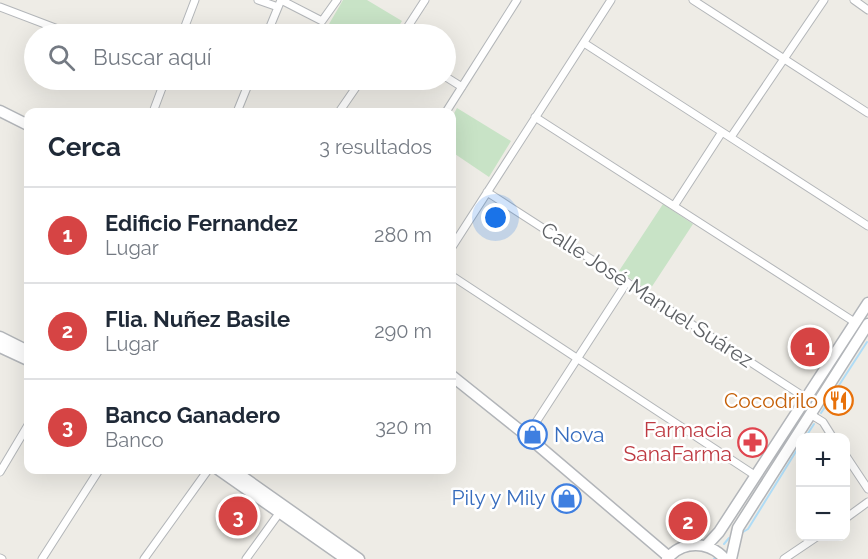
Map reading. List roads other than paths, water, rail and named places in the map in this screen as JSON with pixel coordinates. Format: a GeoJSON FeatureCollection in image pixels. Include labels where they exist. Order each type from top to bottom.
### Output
{"type":"FeatureCollection","features":[{"type":"Feature","properties":{"kind":"main road"},"geometry":{"type":"LineString","coordinates":[[0,111],[24,123]]}},
{"type":"Feature","properties":{"kind":"main road"},"geometry":{"type":"LineString","coordinates":[[706,546],[719,532],[868,303]]}},
{"type":"Feature","properties":{"kind":"main road"},"geometry":{"type":"LineString","coordinates":[[731,559],[738,528],[810,414],[866,332]]}},
{"type":"Feature","properties":{"kind":"main road"},"geometry":{"type":"LineString","coordinates":[[0,337],[24,349]]}},
{"type":"Feature","properties":{"kind":"main road"},"geometry":{"type":"LineString","coordinates":[[0,346],[24,358]]}},
{"type":"Feature","properties":{"kind":"main road"},"geometry":{"type":"LineString","coordinates":[[456,379],[527,436],[668,558],[686,546],[706,546],[716,550],[725,559]]}},
{"type":"Feature","properties":{"kind":"main road"},"geometry":{"type":"LineString","coordinates":[[225,474],[346,559]]}},
{"type":"Feature","properties":{"kind":"main road"},"geometry":{"type":"LineString","coordinates":[[239,474],[359,559]]}},
{"type":"Feature","properties":{"kind":"street"},"geometry":{"type":"LineString","coordinates":[[186,24],[195,0]]}},
{"type":"Feature","properties":{"kind":"street"},"geometry":{"type":"LineString","coordinates":[[258,0],[279,4],[322,21],[337,0]]}},
{"type":"Feature","properties":{"kind":"street"},"geometry":{"type":"LineString","coordinates":[[409,24],[425,0]]}},
{"type":"Feature","properties":{"kind":"street"},"geometry":{"type":"LineString","coordinates":[[449,108],[517,0]]}},
{"type":"Feature","properties":{"kind":"street"},"geometry":{"type":"LineString","coordinates":[[456,241],[611,0]]}},
{"type":"Feature","properties":{"kind":"street"},"geometry":{"type":"LineString","coordinates":[[693,0],[868,113]]}},
{"type":"Feature","properties":{"kind":"street"},"geometry":{"type":"LineString","coordinates":[[731,137],[824,0]]}},
{"type":"Feature","properties":{"kind":"street"},"geometry":{"type":"LineString","coordinates":[[854,0],[868,10]]}},
{"type":"Feature","properties":{"kind":"street"},"geometry":{"type":"LineString","coordinates":[[271,24],[279,4]]}},
{"type":"Feature","properties":{"kind":"street"},"geometry":{"type":"LineString","coordinates":[[0,7],[45,24]]}},
{"type":"Feature","properties":{"kind":"street"},"geometry":{"type":"LineString","coordinates":[[584,43],[868,226]]}},
{"type":"Feature","properties":{"kind":"street"},"geometry":{"type":"LineString","coordinates":[[456,83],[462,87]]}},
{"type":"Feature","properties":{"kind":"street"},"geometry":{"type":"LineString","coordinates":[[154,108],[161,90]]}},
{"type":"Feature","properties":{"kind":"street"},"geometry":{"type":"LineString","coordinates":[[239,108],[246,90]]}},
{"type":"Feature","properties":{"kind":"street"},"geometry":{"type":"LineString","coordinates":[[342,108],[354,90]]}},
{"type":"Feature","properties":{"kind":"street"},"geometry":{"type":"LineString","coordinates":[[536,117],[856,323]]}},
{"type":"Feature","properties":{"kind":"street"},"geometry":{"type":"LineString","coordinates":[[674,206],[722,132]]}},
{"type":"Feature","properties":{"kind":"street","name":"Calle José Manuel Suárez"},"geometry":{"type":"LineString","coordinates":[[487,192],[806,398]]}},
{"type":"Feature","properties":{"kind":"street"},"geometry":{"type":"LineString","coordinates":[[456,279],[756,476]]}},
{"type":"Feature","properties":{"kind":"street"},"geometry":{"type":"LineString","coordinates":[[527,436],[627,282]]}},
{"type":"Feature","properties":{"kind":"street"},"geometry":{"type":"LineString","coordinates":[[810,414],[823,422],[830,433]]}},
{"type":"Feature","properties":{"kind":"street"},"geometry":{"type":"LineString","coordinates":[[0,472],[24,432]]}},
{"type":"Feature","properties":{"kind":"street"},"geometry":{"type":"LineString","coordinates":[[850,462],[868,489]]}},
{"type":"Feature","properties":{"kind":"street"},"geometry":{"type":"LineString","coordinates":[[42,559],[96,474]]}},
{"type":"Feature","properties":{"kind":"street"},"geometry":{"type":"LineString","coordinates":[[144,559],[205,474]]}},
{"type":"Feature","properties":{"kind":"street"},"geometry":{"type":"LineString","coordinates":[[850,515],[868,502]]}},
{"type":"Feature","properties":{"kind":"street"},"geometry":{"type":"LineString","coordinates":[[246,559],[280,512]]}},
{"type":"Feature","properties":{"kind":"street"},"geometry":{"type":"LineString","coordinates":[[784,559],[812,541]]}},
{"type":"Feature","properties":{"kind":"waterway"},"geometry":{"type":"LineString","coordinates":[[821,413],[867,342]]}},
{"type":"Feature","properties":{"kind":"waterway"},"geometry":{"type":"LineString","coordinates":[[808,433],[814,424]]}},
{"type":"Feature","properties":{"kind":"waterway"},"geometry":{"type":"LineString","coordinates":[[743,532],[748,529],[796,451]]}},
{"type":"Feature","properties":{"kind":"waterway"},"geometry":{"type":"LineString","coordinates":[[724,544],[729,538]]}},
{"type":"Feature","properties":{"kind":"place","name":"Edificio Fernandez"},"geometry":{"type":"Point","coordinates":[810,347]}},
{"type":"Feature","properties":{"kind":"place","name":"Cocodrilo"},"geometry":{"type":"Point","coordinates":[839,401]}},
{"type":"Feature","properties":{"kind":"place","name":"Nova"},"geometry":{"type":"Point","coordinates":[533,435]}},
{"type":"Feature","properties":{"kind":"place","name":"Farmacia SanaFarma"},"geometry":{"type":"Point","coordinates":[753,442]}},
{"type":"Feature","properties":{"kind":"place","name":"Pily y Mily"},"geometry":{"type":"Point","coordinates":[567,498]}},
{"type":"Feature","properties":{"kind":"place","name":"Banco Ganadero"},"geometry":{"type":"Point","coordinates":[238,516]}},
{"type":"Feature","properties":{"kind":"place","name":"Flia. Nuñez Basile"},"geometry":{"type":"Point","coordinates":[688,521]}}]}
